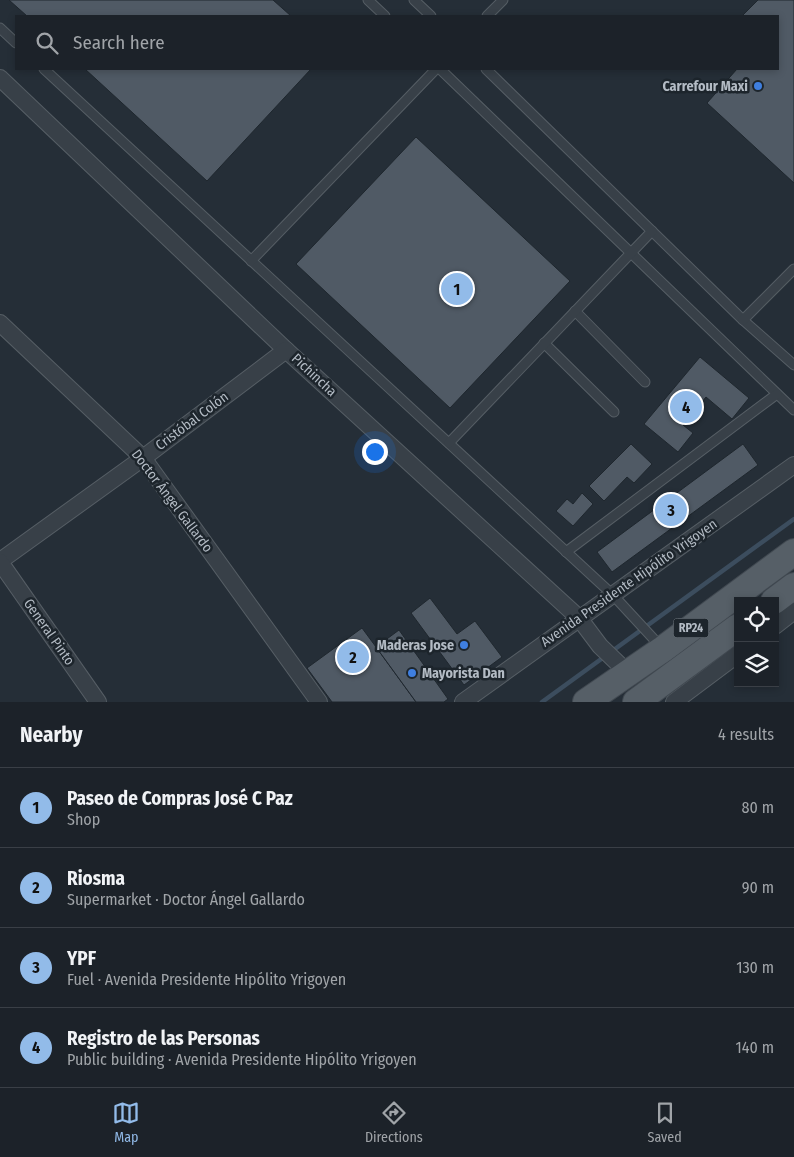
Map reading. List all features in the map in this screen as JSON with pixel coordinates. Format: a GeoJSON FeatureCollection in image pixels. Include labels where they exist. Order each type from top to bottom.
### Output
{"type":"FeatureCollection","features":[{"type":"Feature","properties":{"kind":"main road","name":"RP24"},"geometry":{"type":"LineString","coordinates":[[586,702],[622,666],[794,552]]}},
{"type":"Feature","properties":{"kind":"main road"},"geometry":{"type":"LineString","coordinates":[[779,597],[794,586]]}},
{"type":"Feature","properties":{"kind":"main road","name":"RP24"},"geometry":{"type":"LineString","coordinates":[[636,702],[734,631]]}},
{"type":"Feature","properties":{"kind":"street","name":"Pichincha"},"geometry":{"type":"LineString","coordinates":[[0,78],[286,350],[579,618],[600,646],[622,666]]}},
{"type":"Feature","properties":{"kind":"street","name":"Doctor Ángel Gallardo"},"geometry":{"type":"LineString","coordinates":[[0,323],[143,458],[319,702]]}},
{"type":"Feature","properties":{"kind":"street","name":"Cristóbal Colón"},"geometry":{"type":"LineString","coordinates":[[0,561],[143,458],[286,350]]}},
{"type":"Feature","properties":{"kind":"street","name":"Avenida Presidente Hipólito Yrigoyen"},"geometry":{"type":"LineString","coordinates":[[463,702],[794,465]]}},
{"type":"Feature","properties":{"kind":"street","name":"General Pinto"},"geometry":{"type":"LineString","coordinates":[[0,561],[98,702]]}},
{"type":"Feature","properties":{"kind":"street"},"geometry":{"type":"LineString","coordinates":[[779,623],[794,611]]}},
{"type":"Feature","properties":{"kind":"street"},"geometry":{"type":"LineString","coordinates":[[674,702],[734,657]]}},
{"type":"Feature","properties":{"kind":"lane"},"geometry":{"type":"LineString","coordinates":[[368,0],[384,15]]}},
{"type":"Feature","properties":{"kind":"lane"},"geometry":{"type":"LineString","coordinates":[[414,0],[430,15]]}},
{"type":"Feature","properties":{"kind":"lane"},"geometry":{"type":"LineString","coordinates":[[488,15],[503,0]]}},
{"type":"Feature","properties":{"kind":"lane"},"geometry":{"type":"LineString","coordinates":[[0,28],[15,43]]}},
{"type":"Feature","properties":{"kind":"lane"},"geometry":{"type":"LineString","coordinates":[[45,70],[613,595],[657,643]]}},
{"type":"Feature","properties":{"kind":"lane"},"geometry":{"type":"LineString","coordinates":[[251,261],[437,70]]}},
{"type":"Feature","properties":{"kind":"lane"},"geometry":{"type":"LineString","coordinates":[[439,70],[794,410]]}},
{"type":"Feature","properties":{"kind":"lane"},"geometry":{"type":"LineString","coordinates":[[487,70],[743,320],[794,366]]}},
{"type":"Feature","properties":{"kind":"lane"},"geometry":{"type":"LineString","coordinates":[[449,444],[652,231]]}},
{"type":"Feature","properties":{"kind":"lane"},"geometry":{"type":"LineString","coordinates":[[743,320],[794,269]]}},
{"type":"Feature","properties":{"kind":"lane"},"geometry":{"type":"LineString","coordinates":[[575,311],[645,382]]}},
{"type":"Feature","properties":{"kind":"lane"},"geometry":{"type":"LineString","coordinates":[[544,343],[614,412]]}},
{"type":"Feature","properties":{"kind":"lane"},"geometry":{"type":"LineString","coordinates":[[566,552],[777,394]]}},
{"type":"Feature","properties":{"kind":"building"},"geometry":{"type":"Polygon","coordinates":[[[9,0],[273,0],[290,15],[26,15],[9,0]]]}},
{"type":"Feature","properties":{"kind":"building","name":"Carrefour Maxi"},"geometry":{"type":"Polygon","coordinates":[[[758,0],[794,0],[794,183],[707,103],[736,70],[779,70],[779,15],[743,15],[758,0]]]}},
{"type":"Feature","properties":{"kind":"building"},"geometry":{"type":"Polygon","coordinates":[[[86,70],[310,70],[207,181],[86,70]]]}},
{"type":"Feature","properties":{"kind":"building"},"geometry":{"type":"Polygon","coordinates":[[[416,137],[570,281],[450,408],[296,264],[416,137]]]}},
{"type":"Feature","properties":{"kind":"building"},"geometry":{"type":"Polygon","coordinates":[[[700,357],[749,398],[732,419],[706,397],[683,425],[693,433],[678,452],[644,424],[700,357]]]}},
{"type":"Feature","properties":{"kind":"building"},"geometry":{"type":"Polygon","coordinates":[[[631,444],[652,464],[634,483],[627,477],[604,501],[589,486],[631,444]]]}},
{"type":"Feature","properties":{"kind":"building"},"geometry":{"type":"Polygon","coordinates":[[[743,444],[758,465],[612,572],[597,552],[743,444]]]}},
{"type":"Feature","properties":{"kind":"building"},"geometry":{"type":"Polygon","coordinates":[[[582,493],[593,504],[573,526],[556,511],[567,499],[573,504],[582,493]]]}},
{"type":"Feature","properties":{"kind":"building","name":"Maderas Jose"},"geometry":{"type":"Polygon","coordinates":[[[430,598],[457,634],[475,621],[502,657],[464,685],[411,613],[430,598]]]}},
{"type":"Feature","properties":{"kind":"building"},"geometry":{"type":"Polygon","coordinates":[[[362,628],[416,702],[332,702],[307,668],[362,628]]]}},
{"type":"Feature","properties":{"kind":"building","name":"Mayorista Dan"},"geometry":{"type":"Polygon","coordinates":[[[399,630],[448,699],[444,702],[416,702],[376,647],[399,630]]]}},
{"type":"Feature","properties":{"kind":"waterway"},"geometry":{"type":"LineString","coordinates":[[542,702],[794,519]]}},
{"type":"Feature","properties":{"kind":"place","name":"Carrefour Maxi"},"geometry":{"type":"Point","coordinates":[758,86]}},
{"type":"Feature","properties":{"kind":"place","name":"Paseo de Compras José C Paz"},"geometry":{"type":"Point","coordinates":[457,289]}},
{"type":"Feature","properties":{"kind":"place","name":"Registro de las Personas"},"geometry":{"type":"Point","coordinates":[686,407]}},
{"type":"Feature","properties":{"kind":"place","name":"YPF"},"geometry":{"type":"Point","coordinates":[671,510]}},
{"type":"Feature","properties":{"kind":"place","name":"Maderas Jose"},"geometry":{"type":"Point","coordinates":[464,645]}},
{"type":"Feature","properties":{"kind":"place","name":"Riosma"},"geometry":{"type":"Point","coordinates":[353,657]}},
{"type":"Feature","properties":{"kind":"place","name":"Mayorista Dan"},"geometry":{"type":"Point","coordinates":[412,673]}}]}
